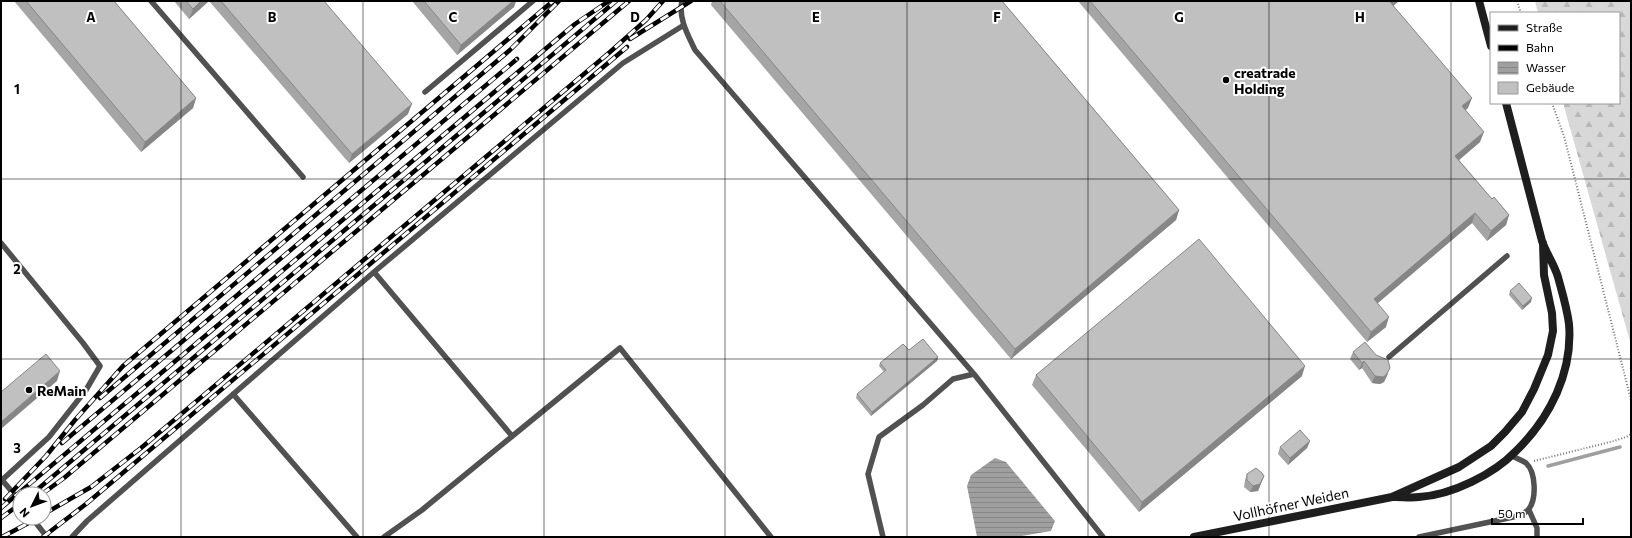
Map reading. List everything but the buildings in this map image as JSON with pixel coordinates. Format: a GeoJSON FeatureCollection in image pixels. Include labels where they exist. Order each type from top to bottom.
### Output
{"type":"FeatureCollection","features":[{"type":"Feature","properties":{"kind":"main road"},"geometry":{"type":"LineString","coordinates":[[1479,1],[1490,42]]}},
{"type":"Feature","properties":{"kind":"main road","name":"Vollhöfner Weiden"},"geometry":{"type":"LineString","coordinates":[[1392,496],[1420,497],[1454,488],[1483,476],[1512,456],[1531,435],[1552,402],[1564,372],[1568,356],[1569,325],[1566,307],[1557,275],[1543,243],[1506,104]]}},
{"type":"Feature","properties":{"kind":"main road","name":"Vollhöfner Weiden"},"geometry":{"type":"LineString","coordinates":[[1194,537],[1392,496],[1471,460],[1499,439],[1522,412],[1544,367],[1548,355],[1553,331],[1552,314],[1544,275],[1543,243]]}},
{"type":"Feature","properties":{"kind":"lane"},"geometry":{"type":"LineString","coordinates":[[151,1],[303,177]]}},
{"type":"Feature","properties":{"kind":"lane"},"geometry":{"type":"LineString","coordinates":[[425,92],[533,1]]}},
{"type":"Feature","properties":{"kind":"lane"},"geometry":{"type":"LineString","coordinates":[[682,1],[680,8],[684,25],[695,50],[974,374],[1103,537]]}},
{"type":"Feature","properties":{"kind":"lane"},"geometry":{"type":"LineString","coordinates":[[72,537],[87,521],[374,272],[623,63],[684,25]]}},
{"type":"Feature","properties":{"kind":"lane"},"geometry":{"type":"LineString","coordinates":[[1,243],[100,366],[86,390],[49,437],[2,480],[12,492]]}},
{"type":"Feature","properties":{"kind":"lane"},"geometry":{"type":"LineString","coordinates":[[1389,357],[1507,256]]}},
{"type":"Feature","properties":{"kind":"lane"},"geometry":{"type":"LineString","coordinates":[[374,272],[512,436]]}},
{"type":"Feature","properties":{"kind":"lane"},"geometry":{"type":"LineString","coordinates":[[384,537],[422,510],[620,348],[771,537]]}},
{"type":"Feature","properties":{"kind":"lane"},"geometry":{"type":"LineString","coordinates":[[883,537],[868,474],[879,437],[923,405],[953,379],[974,374]]}},
{"type":"Feature","properties":{"kind":"lane"},"geometry":{"type":"LineString","coordinates":[[233,394],[357,537]]}},
{"type":"Feature","properties":{"kind":"lane"},"geometry":{"type":"LineString","coordinates":[[1419,537],[1518,516],[1529,510],[1533,503],[1534,488],[1530,468],[1525,463],[1512,456]]}},
{"type":"Feature","properties":{"kind":"lane"},"geometry":{"type":"LineString","coordinates":[[1529,510],[1537,528],[1537,537]]}},
{"type":"Feature","properties":{"kind":"lane"},"geometry":{"type":"LineString","coordinates":[[38,526],[47,537]]}},
{"type":"Feature","properties":{"kind":"path"},"geometry":{"type":"LineString","coordinates":[[1517,1],[1521,12]]}},
{"type":"Feature","properties":{"kind":"path"},"geometry":{"type":"LineString","coordinates":[[1552,104],[1564,136],[1631,400]]}},
{"type":"Feature","properties":{"kind":"path"},"geometry":{"type":"LineString","coordinates":[[1525,463],[1614,441],[1631,434]]}},
{"type":"Feature","properties":{"kind":"green space"},"geometry":{"type":"Polygon","coordinates":[[[1535,1],[1631,1],[1631,345],[1563,104],[1620,104],[1620,12],[1538,12],[1535,1]]]}},
{"type":"Feature","properties":{"kind":"water"},"geometry":{"type":"Polygon","coordinates":[[[995,458],[1006,462],[1055,521],[1051,531],[1016,537],[977,537],[967,486],[971,475],[995,458]]]}},
{"type":"Feature","properties":{"kind":"waterway"},"geometry":{"type":"LineString","coordinates":[[1548,466],[1620,447]]}},
{"type":"Feature","properties":{"kind":"railway"},"geometry":{"type":"LineString","coordinates":[[5,499],[46,456],[75,420],[123,366],[553,1]]}},
{"type":"Feature","properties":{"kind":"railway"},"geometry":{"type":"LineString","coordinates":[[100,398],[510,50],[559,1]]}},
{"type":"Feature","properties":{"kind":"railway"},"geometry":{"type":"LineString","coordinates":[[1,508],[575,24],[609,1]]}},
{"type":"Feature","properties":{"kind":"railway"},"geometry":{"type":"LineString","coordinates":[[41,486],[616,1]]}},
{"type":"Feature","properties":{"kind":"railway"},"geometry":{"type":"LineString","coordinates":[[52,487],[629,1]]}},
{"type":"Feature","properties":{"kind":"railway"},"geometry":{"type":"LineString","coordinates":[[52,509],[91,487],[141,448],[610,52],[646,20],[663,1]]}},
{"type":"Feature","properties":{"kind":"railway"},"geometry":{"type":"LineString","coordinates":[[630,39],[691,1]]}},
{"type":"Feature","properties":{"kind":"railway"},"geometry":{"type":"LineString","coordinates":[[43,537],[86,504],[627,47]]}},
{"type":"Feature","properties":{"kind":"railway"},"geometry":{"type":"LineString","coordinates":[[62,443],[517,59]]}},
{"type":"Feature","properties":{"kind":"railway"},"geometry":{"type":"LineString","coordinates":[[1,518],[12,510]]}},
{"type":"Feature","properties":{"kind":"railway"},"geometry":{"type":"LineString","coordinates":[[2,537],[23,526]]}},
{"type":"Feature","properties":{"kind":"place","name":"creatrade Holding"},"geometry":{"type":"Point","coordinates":[1226,80]}},
{"type":"Feature","properties":{"kind":"place","name":"ReMain"},"geometry":{"type":"Point","coordinates":[29,390]}}]}
